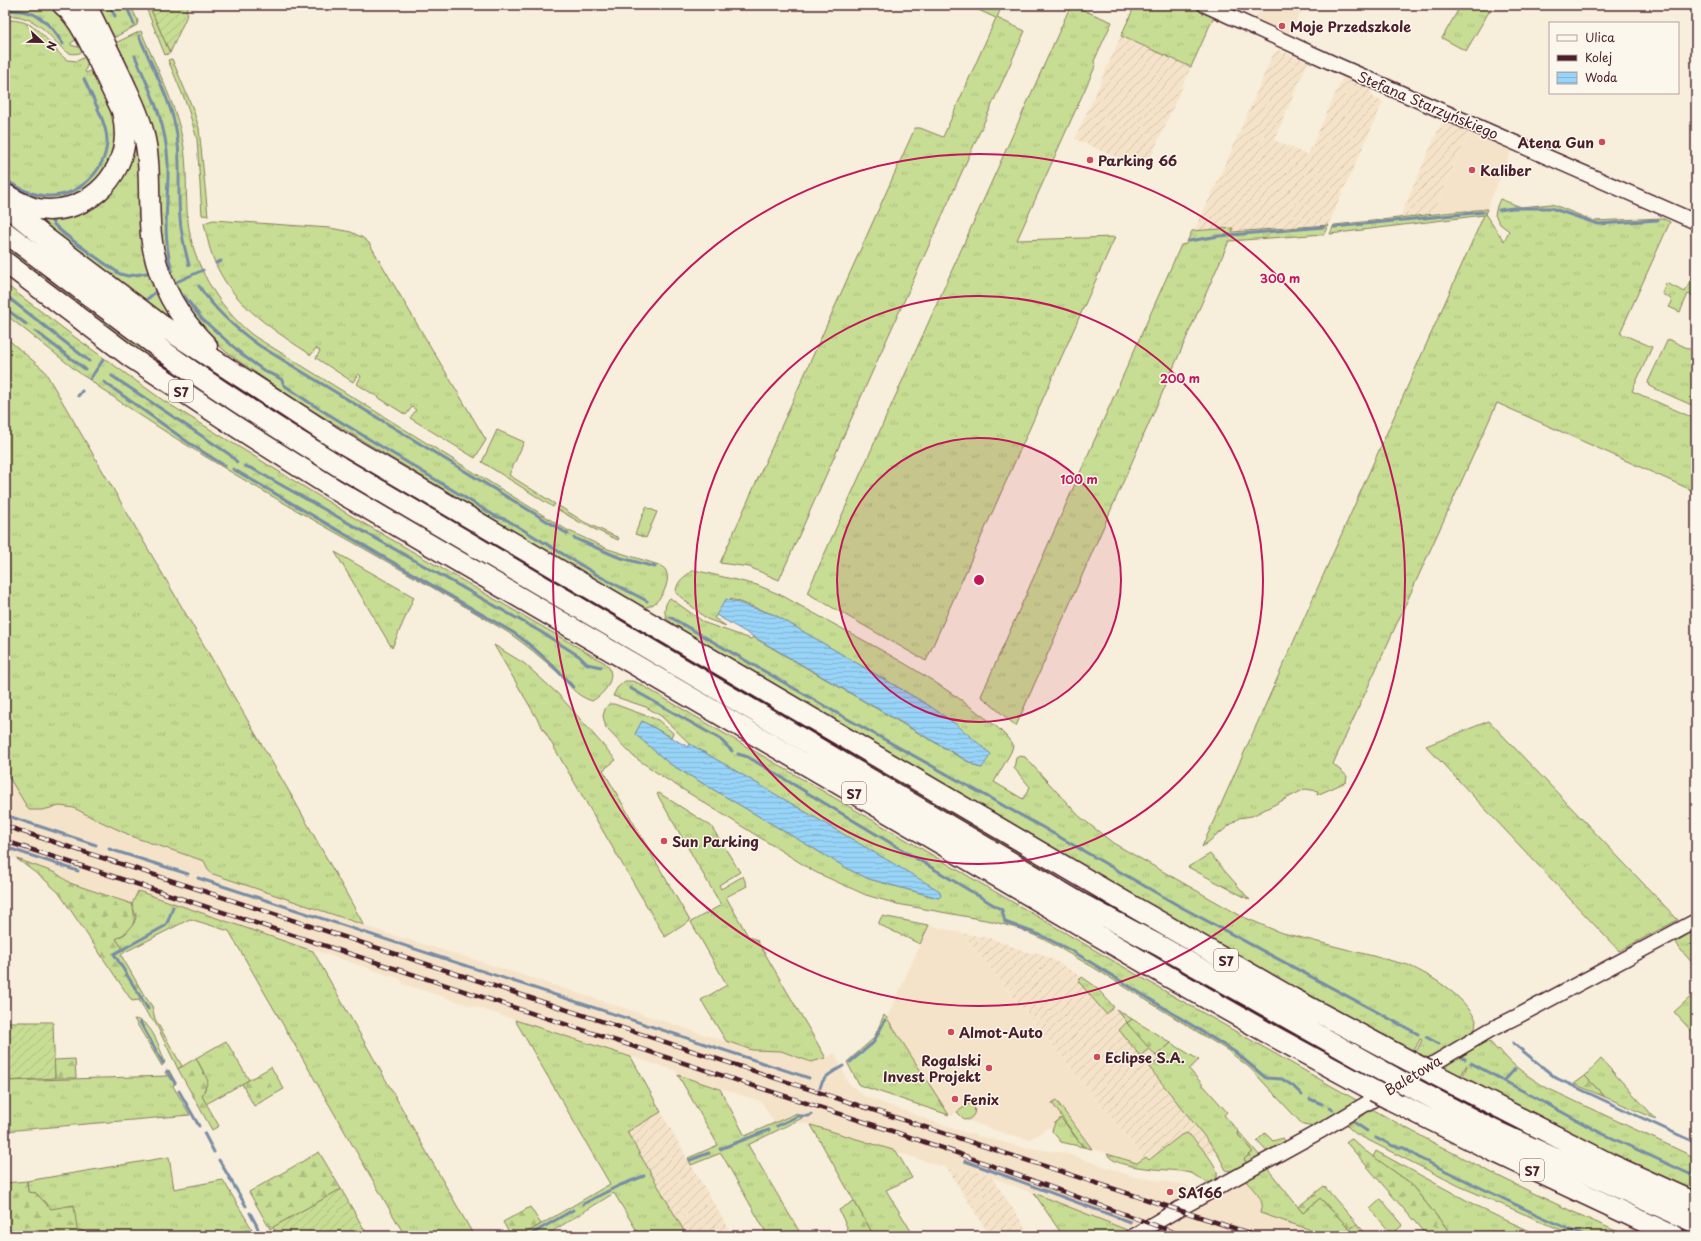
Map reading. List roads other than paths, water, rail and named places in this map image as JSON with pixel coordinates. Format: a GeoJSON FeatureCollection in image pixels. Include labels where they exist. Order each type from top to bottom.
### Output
{"type":"FeatureCollection","features":[{"type":"Feature","properties":{"kind":"highway"},"geometry":{"type":"LineString","coordinates":[[5,194],[39,209],[68,207],[79,204],[100,191],[110,179],[121,158],[125,136],[125,124],[122,112],[89,43],[74,17],[63,5]]}},
{"type":"Feature","properties":{"kind":"highway"},"geometry":{"type":"LineString","coordinates":[[86,5],[136,109],[144,133],[148,163],[152,241],[156,260],[166,290],[180,315],[233,371]]}},
{"type":"Feature","properties":{"kind":"highway","name":"S7"},"geometry":{"type":"LineString","coordinates":[[5,205],[53,244],[161,325],[339,441],[1039,852],[1292,998],[1423,1069],[1610,1164],[1696,1203]]}},
{"type":"Feature","properties":{"kind":"highway"},"geometry":{"type":"LineString","coordinates":[[5,232],[181,363],[254,413],[340,467],[1080,903],[1160,946],[1401,1082],[1493,1130],[1696,1223]]}},
{"type":"Feature","properties":{"kind":"highway","name":"S7"},"geometry":{"type":"LineString","coordinates":[[5,262],[132,358],[336,490],[1169,977],[1273,1036],[1383,1095],[1502,1155],[1674,1236]]}},
{"type":"Feature","properties":{"kind":"highway"},"geometry":{"type":"LineString","coordinates":[[5,272],[32,283]]}},
{"type":"Feature","properties":{"kind":"highway"},"geometry":{"type":"LineString","coordinates":[[1039,852],[1060,871],[1135,924],[1160,946]]}},
{"type":"Feature","properties":{"kind":"street","name":"Stefana Starzyńskiego"},"geometry":{"type":"LineString","coordinates":[[1205,5],[1330,62],[1696,222]]}},
{"type":"Feature","properties":{"kind":"street","name":"Baletowa"},"geometry":{"type":"LineString","coordinates":[[1133,1236],[1176,1210],[1337,1121],[1490,1030],[1696,921]]}},
{"type":"Feature","properties":{"kind":"water"},"geometry":{"type":"Polygon","coordinates":[[[726,599],[775,615],[928,705],[957,725],[991,754],[982,768],[978,767],[716,615],[726,599]]]}},
{"type":"Feature","properties":{"kind":"water"},"geometry":{"type":"Polygon","coordinates":[[[642,721],[688,747],[690,744],[940,891],[941,896],[939,898],[869,879],[850,870],[670,764],[635,734],[642,721]]]}},
{"type":"Feature","properties":{"kind":"waterway"},"geometry":{"type":"LineString","coordinates":[[109,5],[115,16]]}},
{"type":"Feature","properties":{"kind":"waterway"},"geometry":{"type":"LineString","coordinates":[[126,5],[134,24]]}},
{"type":"Feature","properties":{"kind":"waterway"},"geometry":{"type":"LineString","coordinates":[[5,11],[24,12],[39,17],[52,28],[63,44]]}},
{"type":"Feature","properties":{"kind":"waterway"},"geometry":{"type":"LineString","coordinates":[[139,36],[165,93],[176,129],[179,151],[179,207],[183,242],[189,265]]}},
{"type":"Feature","properties":{"kind":"waterway"},"geometry":{"type":"LineString","coordinates":[[135,56],[157,108],[167,148],[168,177],[166,230],[172,270]]}},
{"type":"Feature","properties":{"kind":"waterway"},"geometry":{"type":"LineString","coordinates":[[5,180],[25,191],[42,196],[48,196],[70,192],[88,181],[95,173],[105,153],[107,135],[95,101],[84,79]]}},
{"type":"Feature","properties":{"kind":"waterway"},"geometry":{"type":"LineString","coordinates":[[1499,210],[1513,208],[1551,208],[1598,224],[1658,220]]}},
{"type":"Feature","properties":{"kind":"waterway"},"geometry":{"type":"LineString","coordinates":[[1334,227],[1483,212]]}},
{"type":"Feature","properties":{"kind":"waterway"},"geometry":{"type":"LineString","coordinates":[[52,221],[55,226],[72,240],[120,274],[128,276],[147,273]]}},
{"type":"Feature","properties":{"kind":"waterway"},"geometry":{"type":"LineString","coordinates":[[1189,241],[1219,236],[1324,227]]}},
{"type":"Feature","properties":{"kind":"waterway"},"geometry":{"type":"LineString","coordinates":[[216,263],[221,261]]}},
{"type":"Feature","properties":{"kind":"waterway"},"geometry":{"type":"LineString","coordinates":[[172,284],[203,270]]}},
{"type":"Feature","properties":{"kind":"waterway"},"geometry":{"type":"LineString","coordinates":[[199,286],[212,304],[226,319],[260,346],[568,534]]}},
{"type":"Feature","properties":{"kind":"waterway"},"geometry":{"type":"LineString","coordinates":[[146,300],[158,290]]}},
{"type":"Feature","properties":{"kind":"waterway"},"geometry":{"type":"LineString","coordinates":[[5,295],[89,361]]}},
{"type":"Feature","properties":{"kind":"waterway"},"geometry":{"type":"LineString","coordinates":[[184,296],[202,319],[245,357],[266,372],[282,380],[284,385],[310,403],[495,516],[507,520],[599,576],[647,601]]}},
{"type":"Feature","properties":{"kind":"waterway"},"geometry":{"type":"LineString","coordinates":[[5,308],[26,324]]}},
{"type":"Feature","properties":{"kind":"waterway"},"geometry":{"type":"LineString","coordinates":[[35,331],[85,369]]}},
{"type":"Feature","properties":{"kind":"waterway"},"geometry":{"type":"LineString","coordinates":[[90,379],[103,360]]}},
{"type":"Feature","properties":{"kind":"waterway"},"geometry":{"type":"LineString","coordinates":[[112,376],[229,454],[237,462]]}},
{"type":"Feature","properties":{"kind":"waterway"},"geometry":{"type":"LineString","coordinates":[[104,382],[189,443],[225,466]]}},
{"type":"Feature","properties":{"kind":"waterway"},"geometry":{"type":"LineString","coordinates":[[78,396],[82,391]]}},
{"type":"Feature","properties":{"kind":"waterway"},"geometry":{"type":"LineString","coordinates":[[245,466],[253,469],[541,632],[579,656],[587,664],[601,667]]}},
{"type":"Feature","properties":{"kind":"waterway"},"geometry":{"type":"LineString","coordinates":[[233,469],[514,633],[545,658],[573,687]]}},
{"type":"Feature","properties":{"kind":"waterway"},"geometry":{"type":"LineString","coordinates":[[574,538],[618,557],[655,567]]}},
{"type":"Feature","properties":{"kind":"waterway"},"geometry":{"type":"LineString","coordinates":[[670,617],[1181,907],[1418,1034]]}},
{"type":"Feature","properties":{"kind":"waterway"},"geometry":{"type":"LineString","coordinates":[[630,688],[720,739],[732,751]]}},
{"type":"Feature","properties":{"kind":"waterway"},"geometry":{"type":"LineString","coordinates":[[738,754],[748,757],[1002,910],[1005,922],[1040,935],[1074,952],[1235,1052],[1266,1078],[1282,1079],[1293,1086],[1302,1095]]}},
{"type":"Feature","properties":{"kind":"waterway"},"geometry":{"type":"LineString","coordinates":[[5,815],[96,845]]}},
{"type":"Feature","properties":{"kind":"waterway"},"geometry":{"type":"LineString","coordinates":[[5,847],[78,871]]}},
{"type":"Feature","properties":{"kind":"waterway"},"geometry":{"type":"LineString","coordinates":[[109,849],[188,874]]}},
{"type":"Feature","properties":{"kind":"waterway"},"geometry":{"type":"LineString","coordinates":[[198,878],[809,1078]]}},
{"type":"Feature","properties":{"kind":"waterway"},"geometry":{"type":"LineString","coordinates":[[148,1009],[114,954],[165,926],[173,907]]}},
{"type":"Feature","properties":{"kind":"waterway"},"geometry":{"type":"LineString","coordinates":[[850,1062],[873,1043],[885,1020]]}},
{"type":"Feature","properties":{"kind":"waterway"},"geometry":{"type":"LineString","coordinates":[[140,1022],[163,1063]]}},
{"type":"Feature","properties":{"kind":"waterway"},"geometry":{"type":"LineString","coordinates":[[1426,1037],[1439,1044]]}},
{"type":"Feature","properties":{"kind":"waterway"},"geometry":{"type":"LineString","coordinates":[[1513,1043],[1556,1078],[1696,1143]]}},
{"type":"Feature","properties":{"kind":"waterway"},"geometry":{"type":"LineString","coordinates":[[1471,1063],[1597,1131],[1696,1177]]}},
{"type":"Feature","properties":{"kind":"waterway"},"geometry":{"type":"LineString","coordinates":[[820,1088],[826,1077],[843,1066]]}},
{"type":"Feature","properties":{"kind":"waterway"},"geometry":{"type":"LineString","coordinates":[[1504,1081],[1515,1069]]}},
{"type":"Feature","properties":{"kind":"waterway"},"geometry":{"type":"LineString","coordinates":[[167,1071],[175,1083]]}},
{"type":"Feature","properties":{"kind":"waterway"},"geometry":{"type":"LineString","coordinates":[[179,1091],[199,1126]]}},
{"type":"Feature","properties":{"kind":"waterway"},"geometry":{"type":"LineString","coordinates":[[1310,1099],[1322,1104]]}},
{"type":"Feature","properties":{"kind":"waterway"},"geometry":{"type":"LineString","coordinates":[[777,1126],[798,1116],[809,1116],[811,1114]]}},
{"type":"Feature","properties":{"kind":"waterway"},"geometry":{"type":"LineString","coordinates":[[1355,1123],[1367,1131]]}},
{"type":"Feature","properties":{"kind":"waterway"},"geometry":{"type":"LineString","coordinates":[[720,1149],[769,1130]]}},
{"type":"Feature","properties":{"kind":"waterway"},"geometry":{"type":"LineString","coordinates":[[204,1133],[214,1152]]}},
{"type":"Feature","properties":{"kind":"waterway"},"geometry":{"type":"LineString","coordinates":[[1376,1137],[1393,1146],[1404,1148],[1421,1159],[1584,1236]]}},
{"type":"Feature","properties":{"kind":"waterway"},"geometry":{"type":"LineString","coordinates":[[690,1160],[709,1153]]}},
{"type":"Feature","properties":{"kind":"waterway"},"geometry":{"type":"LineString","coordinates":[[219,1160],[246,1206]]}},
{"type":"Feature","properties":{"kind":"waterway"},"geometry":{"type":"LineString","coordinates":[[965,1161],[1130,1222]]}},
{"type":"Feature","properties":{"kind":"waterway"},"geometry":{"type":"LineString","coordinates":[[583,1204],[618,1186],[644,1176]]}},
{"type":"Feature","properties":{"kind":"waterway"},"geometry":{"type":"LineString","coordinates":[[528,1236],[573,1210]]}},
{"type":"Feature","properties":{"kind":"waterway"},"geometry":{"type":"LineString","coordinates":[[250,1213],[257,1226],[260,1236]]}},
{"type":"Feature","properties":{"kind":"railway"},"geometry":{"type":"LineString","coordinates":[[5,826],[1258,1236]]}},
{"type":"Feature","properties":{"kind":"railway"},"geometry":{"type":"LineString","coordinates":[[5,841],[889,1130],[960,1154],[1184,1236]]}},
{"type":"Feature","properties":{"kind":"place","name":"Moje Przedszkole"},"geometry":{"type":"Point","coordinates":[1282,26]}},
{"type":"Feature","properties":{"kind":"place","name":"Atena Gun"},"geometry":{"type":"Point","coordinates":[1602,142]}},
{"type":"Feature","properties":{"kind":"place","name":"Parking 66"},"geometry":{"type":"Point","coordinates":[1090,160]}},
{"type":"Feature","properties":{"kind":"place","name":"Kaliber"},"geometry":{"type":"Point","coordinates":[1472,170]}},
{"type":"Feature","properties":{"kind":"place","name":"Sun Parking"},"geometry":{"type":"Point","coordinates":[664,841]}},
{"type":"Feature","properties":{"kind":"place","name":"Almot-Auto"},"geometry":{"type":"Point","coordinates":[951,1032]}},
{"type":"Feature","properties":{"kind":"place","name":"Eclipse S.A."},"geometry":{"type":"Point","coordinates":[1097,1057]}},
{"type":"Feature","properties":{"kind":"place","name":"Rogalski Invest Projekt"},"geometry":{"type":"Point","coordinates":[989,1068]}},
{"type":"Feature","properties":{"kind":"place","name":"Fenix"},"geometry":{"type":"Point","coordinates":[955,1099]}},
{"type":"Feature","properties":{"kind":"place","name":"SA166"},"geometry":{"type":"Point","coordinates":[1170,1192]}}]}
